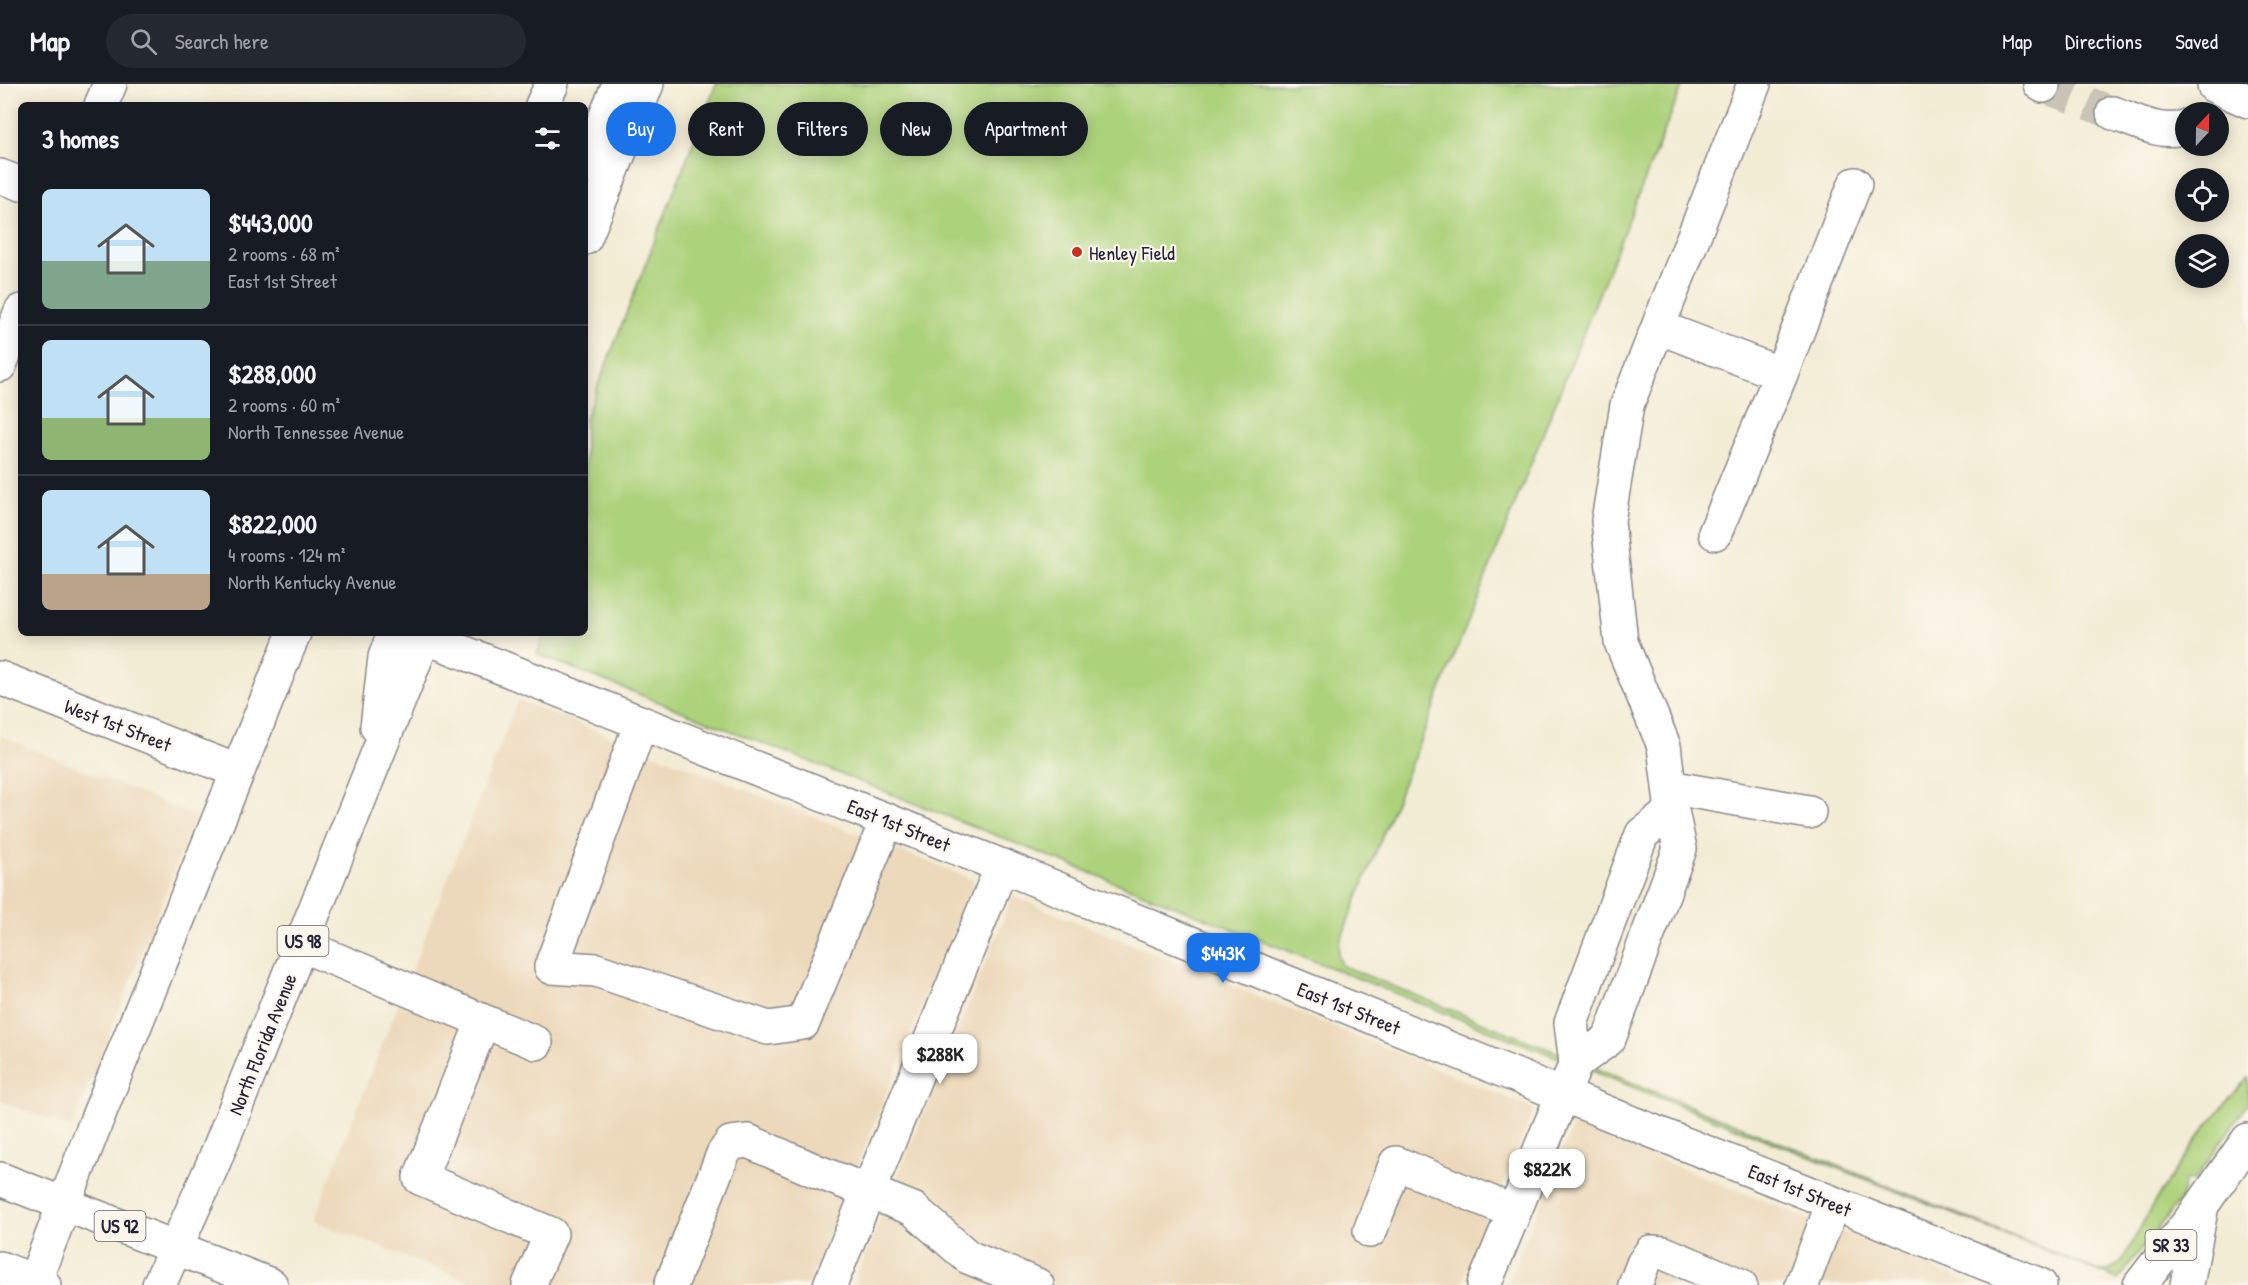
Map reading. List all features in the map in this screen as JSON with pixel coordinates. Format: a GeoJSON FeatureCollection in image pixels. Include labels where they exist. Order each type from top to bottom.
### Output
{"type":"FeatureCollection","features":[{"type":"Feature","properties":{"kind":"street"},"geometry":{"type":"LineString","coordinates":[[102,102],[110,84]]}},
{"type":"Feature","properties":{"kind":"street"},"geometry":{"type":"LineString","coordinates":[[543,102],[552,84]]}},
{"type":"Feature","properties":{"kind":"street"},"geometry":{"type":"LineString","coordinates":[[588,160],[619,84]]}},
{"type":"Feature","properties":{"kind":"street"},"geometry":{"type":"LineString","coordinates":[[588,231],[647,84]]}},
{"type":"Feature","properties":{"kind":"street"},"geometry":{"type":"LineString","coordinates":[[1484,1285],[1576,1063],[1609,1039],[1680,849],[1670,799],[1664,746],[1621,642],[1608,521],[1627,405],[1754,84]]}},
{"type":"Feature","properties":{"kind":"street"},"geometry":{"type":"LineString","coordinates":[[2209,92],[2248,101]]}},
{"type":"Feature","properties":{"kind":"street"},"geometry":{"type":"LineString","coordinates":[[2113,113],[2155,128],[2175,130]]}},
{"type":"Feature","properties":{"kind":"street"},"geometry":{"type":"LineString","coordinates":[[0,176],[18,183]]}},
{"type":"Feature","properties":{"kind":"street"},"geometry":{"type":"LineString","coordinates":[[1715,533],[1781,374],[1855,184]]}},
{"type":"Feature","properties":{"kind":"street"},"geometry":{"type":"LineString","coordinates":[[0,364],[18,319]]}},
{"type":"Feature","properties":{"kind":"street"},"geometry":{"type":"LineString","coordinates":[[1658,327],[1781,374]]}},
{"type":"Feature","properties":{"kind":"street"},"geometry":{"type":"LineString","coordinates":[[0,1268],[37,1284],[64,1204],[293,636]]}},
{"type":"Feature","properties":{"kind":"street","name":"North Florida Avenue"},"geometry":{"type":"LineString","coordinates":[[159,1285],[213,1164],[372,767],[414,636]]}},
{"type":"Feature","properties":{"kind":"street","name":"East 1st Street"},"geometry":{"type":"LineString","coordinates":[[420,636],[1002,866],[1563,1095],[2040,1285]]}},
{"type":"Feature","properties":{"kind":"street","name":"West 1st Street"},"geometry":{"type":"LineString","coordinates":[[0,678],[237,771]]}},
{"type":"Feature","properties":{"kind":"street"},"geometry":{"type":"LineString","coordinates":[[641,723],[551,967],[596,970],[768,1028],[803,1023],[887,820]]}},
{"type":"Feature","properties":{"kind":"street"},"geometry":{"type":"LineString","coordinates":[[1670,799],[1809,812]]}},
{"type":"Feature","properties":{"kind":"street"},"geometry":{"type":"LineString","coordinates":[[830,1285],[1002,866]]}},
{"type":"Feature","properties":{"kind":"street"},"geometry":{"type":"LineString","coordinates":[[301,945],[536,1043]]}},
{"type":"Feature","properties":{"kind":"street"},"geometry":{"type":"LineString","coordinates":[[483,1021],[420,1178],[551,1234],[529,1285]]}},
{"type":"Feature","properties":{"kind":"street","name":"SR 33"},"geometry":{"type":"LineString","coordinates":[[2140,1285],[2202,1205],[2248,1140]]}},
{"type":"Feature","properties":{"kind":"street"},"geometry":{"type":"LineString","coordinates":[[671,1285],[723,1154],[731,1143],[748,1141],[913,1209],[968,1257],[1037,1285]]}},
{"type":"Feature","properties":{"kind":"street"},"geometry":{"type":"LineString","coordinates":[[1370,1231],[1396,1163],[1514,1212]]}},
{"type":"Feature","properties":{"kind":"street","name":"US 92"},"geometry":{"type":"LineString","coordinates":[[0,1179],[271,1285]]}},
{"type":"Feature","properties":{"kind":"street"},"geometry":{"type":"LineString","coordinates":[[1802,1285],[1833,1203]]}},
{"type":"Feature","properties":{"kind":"street","name":"SR 33"},"geometry":{"type":"LineString","coordinates":[[2187,1285],[2202,1205]]}},
{"type":"Feature","properties":{"kind":"street"},"geometry":{"type":"LineString","coordinates":[[1635,1285],[1643,1264],[1652,1252],[1664,1253],[1740,1285]]}},
{"type":"Feature","properties":{"kind":"shaded area"},"geometry":{"type":"Polygon","coordinates":[[[518,700],[974,880],[808,1285],[479,1285],[313,1221],[518,700]]]}},
{"type":"Feature","properties":{"kind":"shaded area"},"geometry":{"type":"Polygon","coordinates":[[[0,736],[196,816],[72,1128],[0,1101],[0,736]]]}},
{"type":"Feature","properties":{"kind":"shaded area"},"geometry":{"type":"Polygon","coordinates":[[[1013,896],[1534,1109],[1461,1285],[853,1285],[1013,896]]]}},
{"type":"Feature","properties":{"kind":"shaded area"},"geometry":{"type":"Polygon","coordinates":[[[1573,1125],[1976,1285],[1507,1285],[1573,1125]]]}},
{"type":"Feature","properties":{"kind":"green space","name":"Henley Field"},"geometry":{"type":"Polygon","coordinates":[[[716,84],[1683,84],[1339,944],[1338,956],[1343,966],[2099,1271],[2109,1271],[2122,1261],[2155,1201],[2204,1129],[2248,1077],[2248,1103],[2194,1181],[2185,1180],[2182,1197],[2118,1279],[537,654],[544,636],[588,636],[588,411],[688,156],[765,156],[765,102],[709,102],[716,84]]]}},
{"type":"Feature","properties":{"kind":"tunnel"},"geometry":{"type":"LineString","coordinates":[[2043,86],[2113,113]]}},
{"type":"Feature","properties":{"kind":"place","name":"Henley Field"},"geometry":{"type":"Point","coordinates":[1077,252]}}]}
